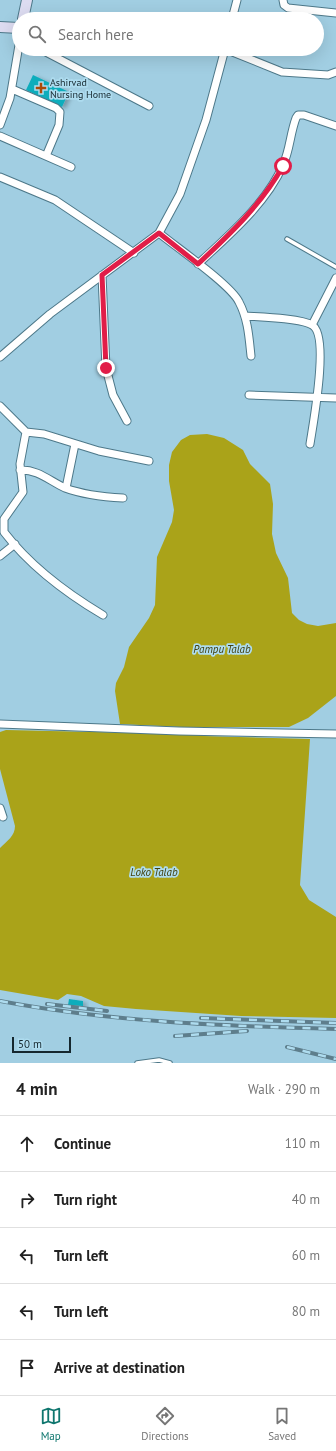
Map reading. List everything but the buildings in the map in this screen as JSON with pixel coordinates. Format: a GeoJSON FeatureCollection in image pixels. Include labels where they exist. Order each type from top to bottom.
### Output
{"type":"FeatureCollection","features":[{"type":"Feature","properties":{"kind":"street"},"geometry":{"type":"LineString","coordinates":[[24,12],[27,0]]}},
{"type":"Feature","properties":{"kind":"street"},"geometry":{"type":"LineString","coordinates":[[233,12],[236,0]]}},
{"type":"Feature","properties":{"kind":"street"},"geometry":{"type":"LineString","coordinates":[[283,0],[284,5],[288,8],[336,13]]}},
{"type":"Feature","properties":{"kind":"street"},"geometry":{"type":"LineString","coordinates":[[0,27],[12,28]]}},
{"type":"Feature","properties":{"kind":"street"},"geometry":{"type":"LineString","coordinates":[[0,125],[12,89],[17,56]]}},
{"type":"Feature","properties":{"kind":"street"},"geometry":{"type":"LineString","coordinates":[[53,56],[149,106]]}},
{"type":"Feature","properties":{"kind":"street"},"geometry":{"type":"LineString","coordinates":[[0,357],[50,314],[159,233],[180,194],[206,120],[223,56]]}},
{"type":"Feature","properties":{"kind":"street"},"geometry":{"type":"LineString","coordinates":[[242,56],[282,72],[328,75],[336,72]]}},
{"type":"Feature","properties":{"kind":"street"},"geometry":{"type":"LineString","coordinates":[[12,89],[56,108],[60,112],[59,126],[46,156]]}},
{"type":"Feature","properties":{"kind":"street"},"geometry":{"type":"LineString","coordinates":[[198,264],[238,226],[274,182],[283,166],[290,148],[296,118],[298,115],[304,115],[336,126]]}},
{"type":"Feature","properties":{"kind":"street"},"geometry":{"type":"LineString","coordinates":[[0,136],[71,167]]}},
{"type":"Feature","properties":{"kind":"street"},"geometry":{"type":"LineString","coordinates":[[0,177],[55,200],[134,252]]}},
{"type":"Feature","properties":{"kind":"street"},"geometry":{"type":"LineString","coordinates":[[159,233],[198,264],[238,300],[245,316],[251,356]]}},
{"type":"Feature","properties":{"kind":"street"},"geometry":{"type":"LineString","coordinates":[[102,275],[106,368],[113,395],[127,421]]}},
{"type":"Feature","properties":{"kind":"street"},"geometry":{"type":"LineString","coordinates":[[312,325],[336,278]]}},
{"type":"Feature","properties":{"kind":"street"},"geometry":{"type":"LineString","coordinates":[[245,316],[312,325],[317,330],[320,344],[320,371],[310,444]]}},
{"type":"Feature","properties":{"kind":"street"},"geometry":{"type":"LineString","coordinates":[[249,395],[316,396],[336,398]]}},
{"type":"Feature","properties":{"kind":"street"},"geometry":{"type":"LineString","coordinates":[[0,406],[26,432],[44,434],[75,444],[148,461]]}},
{"type":"Feature","properties":{"kind":"street"},"geometry":{"type":"LineString","coordinates":[[26,432],[20,470],[24,485],[23,492],[4,519],[2,525],[4,532],[56,584],[77,600],[103,615]]}},
{"type":"Feature","properties":{"kind":"street"},"geometry":{"type":"LineString","coordinates":[[66,488],[75,444]]}},
{"type":"Feature","properties":{"kind":"street"},"geometry":{"type":"LineString","coordinates":[[20,470],[33,471],[66,488],[99,496],[123,498]]}},
{"type":"Feature","properties":{"kind":"street"},"geometry":{"type":"LineString","coordinates":[[0,556],[15,544]]}},
{"type":"Feature","properties":{"kind":"street"},"geometry":{"type":"LineString","coordinates":[[0,724],[179,731],[336,734]]}},
{"type":"Feature","properties":{"kind":"street"},"geometry":{"type":"LineString","coordinates":[[0,808],[3,817]]}},
{"type":"Feature","properties":{"kind":"lane"},"geometry":{"type":"LineString","coordinates":[[287,239],[336,267]]}},
{"type":"Feature","properties":{"kind":"lane"},"geometry":{"type":"LineString","coordinates":[[137,1063],[159,1060],[170,1063]]}},
{"type":"Feature","properties":{"kind":"water","name":"Loko Talab"},"geometry":{"type":"Polygon","coordinates":[[[207,434],[224,438],[243,450],[250,464],[270,484],[273,504],[272,534],[276,553],[288,578],[292,613],[299,620],[307,624],[318,626],[336,623],[336,696],[308,718],[289,727],[203,727],[203,736],[310,739],[300,885],[309,900],[336,917],[336,1018],[241,1016],[136,1009],[104,1006],[81,996],[67,994],[58,1000],[0,990],[0,848],[12,836],[15,826],[0,769],[0,732],[6,730],[182,734],[182,727],[120,724],[115,691],[116,683],[124,667],[129,647],[149,618],[155,605],[157,557],[172,522],[174,510],[169,481],[169,465],[172,452],[181,440],[190,435],[207,434]]]}},
{"type":"Feature","properties":{"kind":"railway"},"geometry":{"type":"LineString","coordinates":[[0,1001],[83,1014],[167,1022],[336,1029]]}},
{"type":"Feature","properties":{"kind":"railway"},"geometry":{"type":"LineString","coordinates":[[47,1004],[107,1011]]}},
{"type":"Feature","properties":{"kind":"railway"},"geometry":{"type":"LineString","coordinates":[[201,1018],[336,1023]]}},
{"type":"Feature","properties":{"kind":"railway"},"geometry":{"type":"LineString","coordinates":[[175,1036],[247,1031]]}},
{"type":"Feature","properties":{"kind":"railway"},"geometry":{"type":"LineString","coordinates":[[287,1047],[336,1059]]}},
{"type":"Feature","properties":{"kind":"place","name":"Ashirvad Nursing Home"},"geometry":{"type":"Point","coordinates":[41,88]}},
{"type":"Feature","properties":{"kind":"route"},"geometry":{"type":"LineString","coordinates":[[106,368],[102,275],[159,233],[198,264],[238,226],[274,182],[283,166]]}},
{"type":"Feature","properties":{"kind":"water label","name":"Pampu Talab"},"geometry":{"type":"Point","coordinates":[222,649]}}]}
